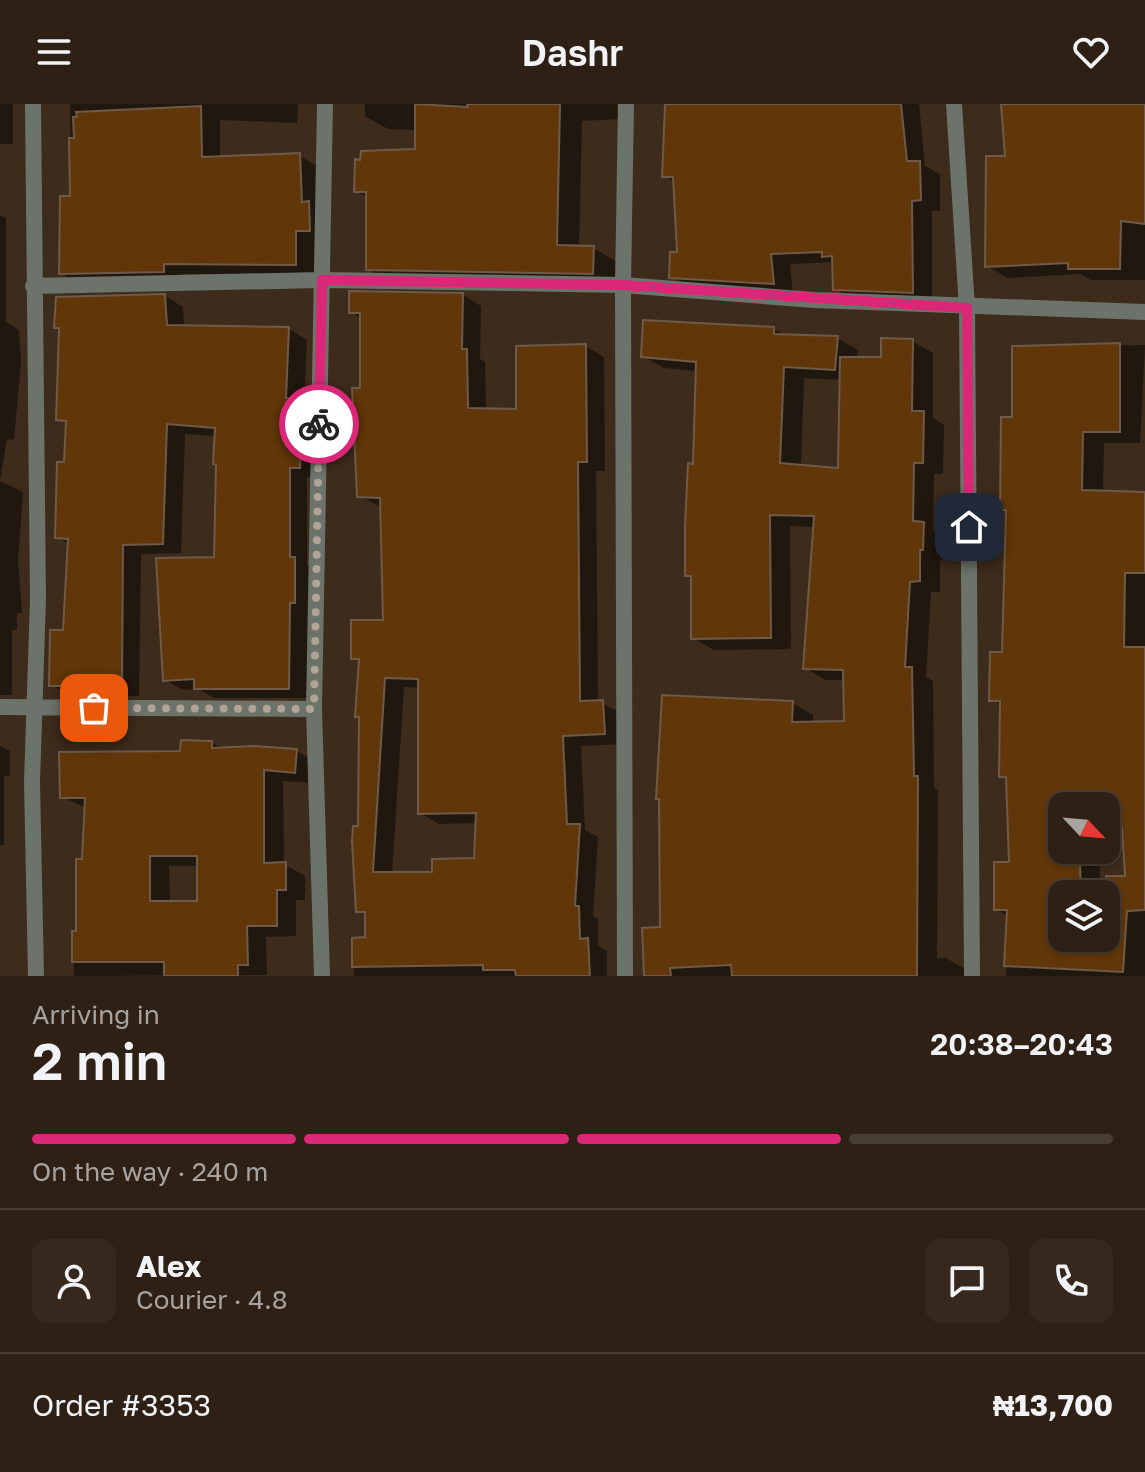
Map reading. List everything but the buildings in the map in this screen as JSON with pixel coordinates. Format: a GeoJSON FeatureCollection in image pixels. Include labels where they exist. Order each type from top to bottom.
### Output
{"type":"FeatureCollection","features":[{"type":"Feature","properties":{"kind":"street"},"geometry":{"type":"LineString","coordinates":[[33,104],[38,599],[34,707],[36,976]]}},
{"type":"Feature","properties":{"kind":"street"},"geometry":{"type":"LineString","coordinates":[[322,976],[314,709],[325,104]]}},
{"type":"Feature","properties":{"kind":"street"},"geometry":{"type":"LineString","coordinates":[[625,976],[623,285],[626,104]]}},
{"type":"Feature","properties":{"kind":"street"},"geometry":{"type":"LineString","coordinates":[[954,104],[967,308],[972,976]]}},
{"type":"Feature","properties":{"kind":"street"},"geometry":{"type":"LineString","coordinates":[[33,286],[322,280],[623,285],[967,308],[1145,312]]}},
{"type":"Feature","properties":{"kind":"street"},"geometry":{"type":"LineString","coordinates":[[0,707],[314,709]]}},
{"type":"Feature","properties":{"kind":"way so far"},"geometry":{"type":"LineString","coordinates":[[94,708],[314,709],[319,424]]}},
{"type":"Feature","properties":{"kind":"route"},"geometry":{"type":"LineString","coordinates":[[319,424],[322,280],[623,285],[967,308],[969,527]]}}]}
